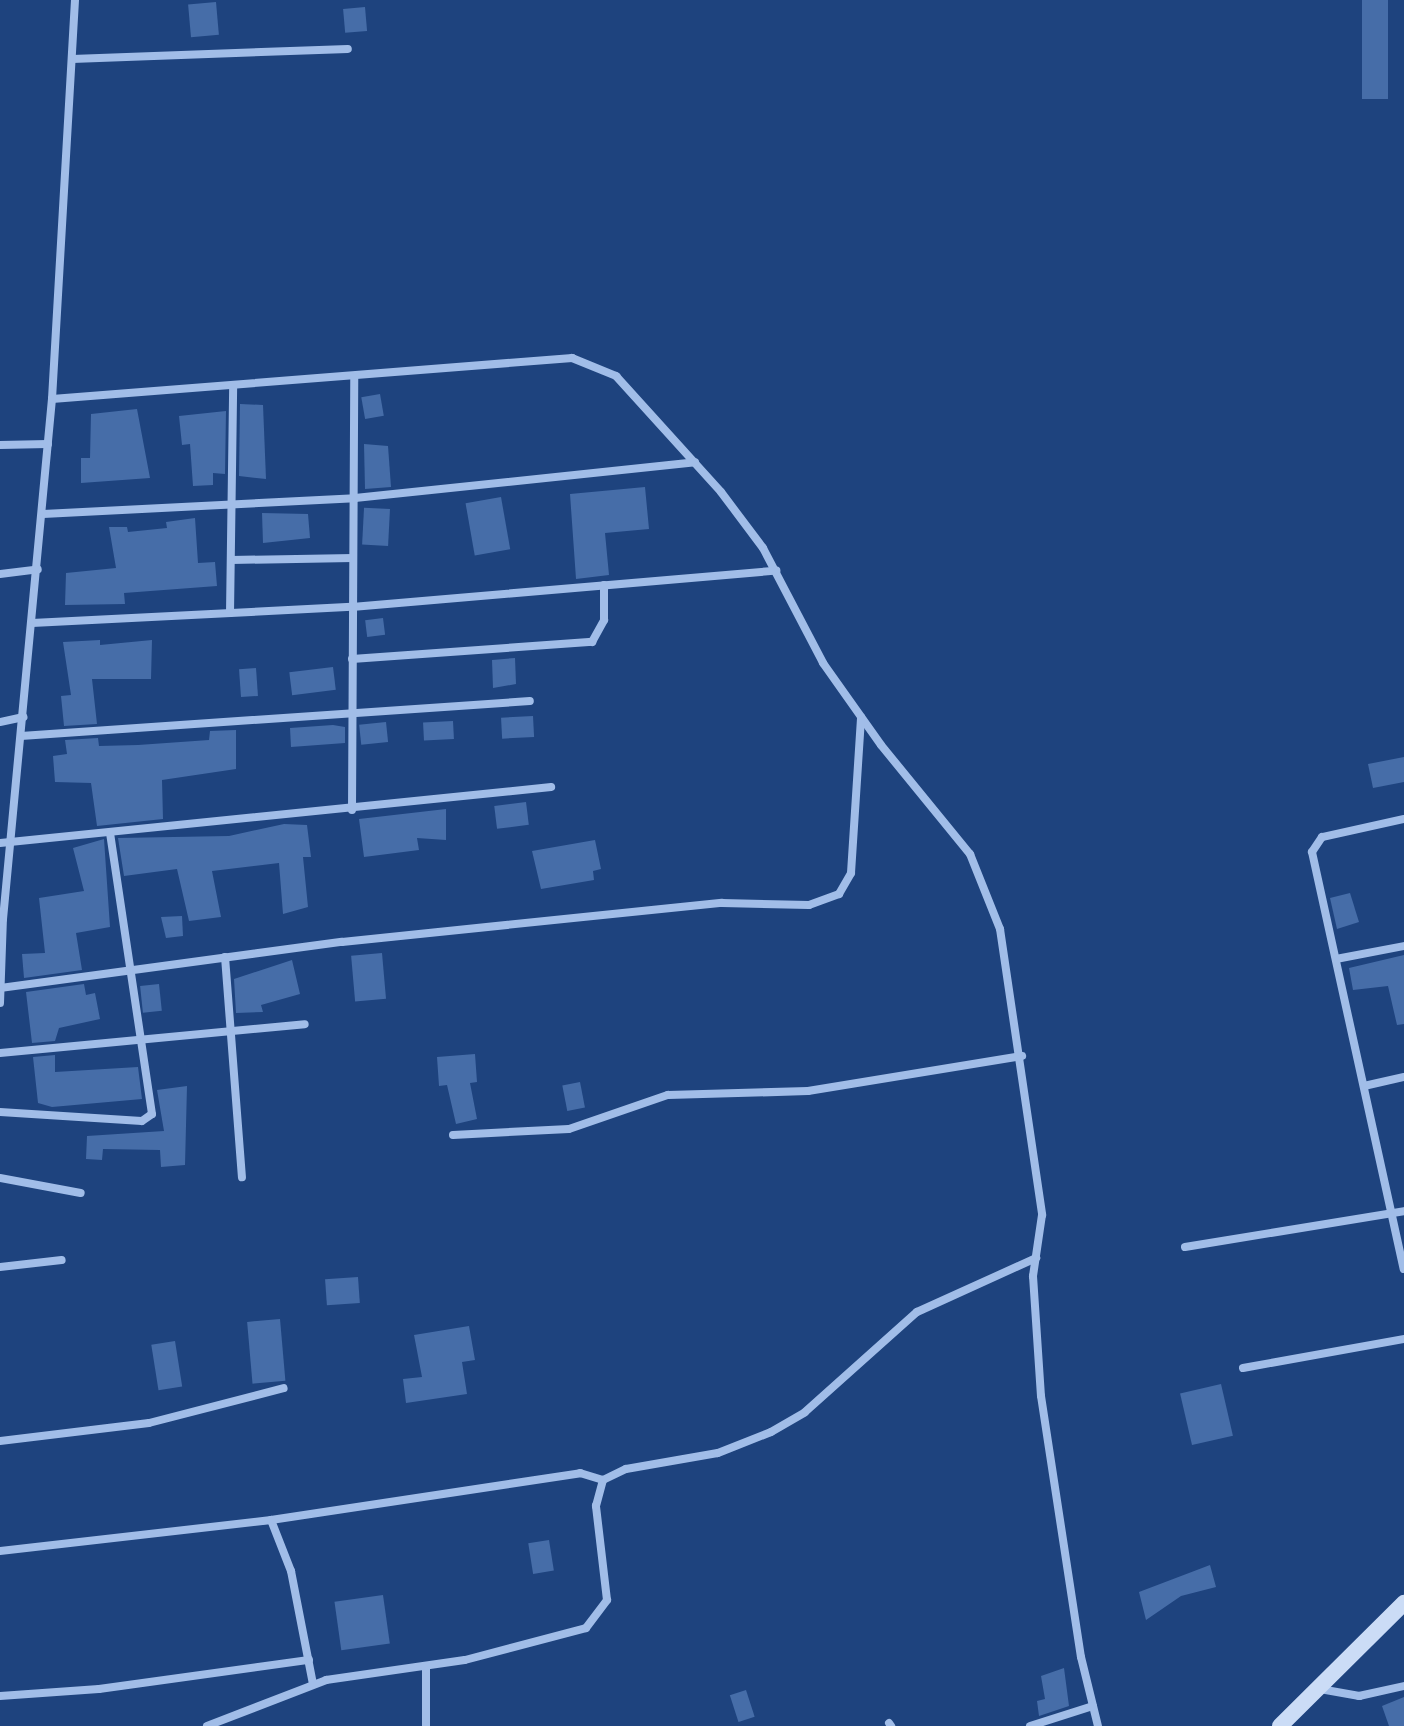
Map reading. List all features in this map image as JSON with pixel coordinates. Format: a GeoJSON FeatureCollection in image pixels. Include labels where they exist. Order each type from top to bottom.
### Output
{"type":"FeatureCollection","features":[{"type":"Feature","properties":{"kind":"main road"},"geometry":{"type":"LineString","coordinates":[[1280,1726],[1404,1603]]}},
{"type":"Feature","properties":{"kind":"street"},"geometry":{"type":"LineString","coordinates":[[0,1003],[1,919],[38,569],[52,399],[75,0]]}},
{"type":"Feature","properties":{"kind":"street"},"geometry":{"type":"LineString","coordinates":[[72,59],[348,49]]}},
{"type":"Feature","properties":{"kind":"street"},"geometry":{"type":"LineString","coordinates":[[52,399],[572,358],[616,376],[695,462],[776,571],[823,663],[861,716],[954,831],[988,890],[1000,929],[1022,1056],[1042,1215],[1033,1276],[1041,1396],[1081,1657],[1098,1726]]}},
{"type":"Feature","properties":{"kind":"street"},"geometry":{"type":"LineString","coordinates":[[352,810],[354,377]]}},
{"type":"Feature","properties":{"kind":"street"},"geometry":{"type":"LineString","coordinates":[[230,613],[233,386]]}},
{"type":"Feature","properties":{"kind":"street"},"geometry":{"type":"LineString","coordinates":[[0,445],[48,444]]}},
{"type":"Feature","properties":{"kind":"street"},"geometry":{"type":"LineString","coordinates":[[43,514],[355,498],[695,462]]}},
{"type":"Feature","properties":{"kind":"street"},"geometry":{"type":"LineString","coordinates":[[231,560],[353,558]]}},
{"type":"Feature","properties":{"kind":"street"},"geometry":{"type":"LineString","coordinates":[[0,574],[38,569]]}},
{"type":"Feature","properties":{"kind":"street"},"geometry":{"type":"LineString","coordinates":[[32,623],[352,607],[776,571]]}},
{"type":"Feature","properties":{"kind":"street"},"geometry":{"type":"LineString","coordinates":[[352,659],[592,642],[604,620],[604,585]]}},
{"type":"Feature","properties":{"kind":"street"},"geometry":{"type":"LineString","coordinates":[[21,736],[530,701]]}},
{"type":"Feature","properties":{"kind":"street"},"geometry":{"type":"LineString","coordinates":[[0,988],[225,957],[722,903],[809,905],[828,899],[846,886],[854,858],[861,716]]}},
{"type":"Feature","properties":{"kind":"street"},"geometry":{"type":"LineString","coordinates":[[0,722],[23,717]]}},
{"type":"Feature","properties":{"kind":"street"},"geometry":{"type":"LineString","coordinates":[[0,843],[352,810],[551,787]]}},
{"type":"Feature","properties":{"kind":"street"},"geometry":{"type":"LineString","coordinates":[[1404,819],[1330,835],[1313,845],[1404,1269]]}},
{"type":"Feature","properties":{"kind":"street"},"geometry":{"type":"LineString","coordinates":[[0,1112],[149,1119],[153,1107],[110,832]]}},
{"type":"Feature","properties":{"kind":"street"},"geometry":{"type":"LineString","coordinates":[[1336,959],[1404,946]]}},
{"type":"Feature","properties":{"kind":"street"},"geometry":{"type":"LineString","coordinates":[[225,957],[242,1177]]}},
{"type":"Feature","properties":{"kind":"street"},"geometry":{"type":"LineString","coordinates":[[0,1053],[305,1024]]}},
{"type":"Feature","properties":{"kind":"street"},"geometry":{"type":"LineString","coordinates":[[453,1135],[569,1129],[668,1095],[823,1089],[1022,1056]]}},
{"type":"Feature","properties":{"kind":"street"},"geometry":{"type":"LineString","coordinates":[[1364,1086],[1404,1077]]}},
{"type":"Feature","properties":{"kind":"street"},"geometry":{"type":"LineString","coordinates":[[0,1178],[81,1193]]}},
{"type":"Feature","properties":{"kind":"street"},"geometry":{"type":"LineString","coordinates":[[1185,1247],[1404,1211]]}},
{"type":"Feature","properties":{"kind":"street"},"geometry":{"type":"LineString","coordinates":[[0,1551],[271,1520],[580,1473],[603,1480],[626,1469],[718,1453],[771,1432],[805,1412],[917,1312],[1036,1258]]}},
{"type":"Feature","properties":{"kind":"street"},"geometry":{"type":"LineString","coordinates":[[0,1267],[62,1260]]}},
{"type":"Feature","properties":{"kind":"street"},"geometry":{"type":"LineString","coordinates":[[1243,1368],[1404,1339]]}},
{"type":"Feature","properties":{"kind":"street"},"geometry":{"type":"LineString","coordinates":[[0,1441],[149,1423],[284,1388]]}},
{"type":"Feature","properties":{"kind":"street"},"geometry":{"type":"LineString","coordinates":[[207,1726],[313,1684],[426,1667],[575,1633],[596,1620],[608,1585],[596,1506],[603,1480]]}},
{"type":"Feature","properties":{"kind":"street"},"geometry":{"type":"LineString","coordinates":[[271,1520],[291,1571],[313,1684]]}},
{"type":"Feature","properties":{"kind":"street"},"geometry":{"type":"LineString","coordinates":[[0,1696],[99,1689],[309,1660]]}},
{"type":"Feature","properties":{"kind":"street"},"geometry":{"type":"LineString","coordinates":[[426,1667],[426,1726]]}},
{"type":"Feature","properties":{"kind":"street"},"geometry":{"type":"LineString","coordinates":[[1315,1688],[1359,1696],[1404,1686]]}},
{"type":"Feature","properties":{"kind":"street"},"geometry":{"type":"LineString","coordinates":[[1030,1726],[1093,1706]]}},
{"type":"Feature","properties":{"kind":"building"},"geometry":{"type":"Polygon","coordinates":[[[1362,0],[1388,0],[1388,99],[1362,99],[1362,0]]]}},
{"type":"Feature","properties":{"kind":"building"},"geometry":{"type":"Polygon","coordinates":[[[216,2],[219,35],[191,37],[188,4],[216,2]]]}},
{"type":"Feature","properties":{"kind":"building"},"geometry":{"type":"Polygon","coordinates":[[[365,7],[367,31],[345,33],[343,9],[365,7]]]}},
{"type":"Feature","properties":{"kind":"building"},"geometry":{"type":"Polygon","coordinates":[[[380,394],[384,416],[365,419],[361,397],[380,394]]]}},
{"type":"Feature","properties":{"kind":"building"},"geometry":{"type":"Polygon","coordinates":[[[240,404],[263,405],[266,479],[239,476],[240,404]]]}},
{"type":"Feature","properties":{"kind":"building"},"geometry":{"type":"Polygon","coordinates":[[[137,409],[150,478],[81,483],[81,458],[90,458],[91,414],[137,409]]]}},
{"type":"Feature","properties":{"kind":"building"},"geometry":{"type":"Polygon","coordinates":[[[226,411],[225,474],[213,473],[213,485],[193,486],[190,444],[182,445],[179,416],[226,411]]]}},
{"type":"Feature","properties":{"kind":"building"},"geometry":{"type":"Polygon","coordinates":[[[364,444],[388,446],[391,487],[365,489],[364,444]]]}},
{"type":"Feature","properties":{"kind":"building"},"geometry":{"type":"Polygon","coordinates":[[[645,487],[649,529],[605,533],[609,575],[576,579],[570,494],[645,487]]]}},
{"type":"Feature","properties":{"kind":"building"},"geometry":{"type":"Polygon","coordinates":[[[501,497],[510,549],[475,555],[466,503],[501,497]]]}},
{"type":"Feature","properties":{"kind":"building"},"geometry":{"type":"Polygon","coordinates":[[[364,508],[390,509],[388,546],[362,545],[364,508]]]}},
{"type":"Feature","properties":{"kind":"building"},"geometry":{"type":"Polygon","coordinates":[[[262,513],[308,514],[310,538],[263,543],[262,513]]]}},
{"type":"Feature","properties":{"kind":"building"},"geometry":{"type":"Polygon","coordinates":[[[195,518],[198,563],[215,562],[217,586],[124,593],[125,604],[65,605],[66,573],[116,568],[109,527],[127,527],[128,532],[167,528],[166,522],[195,518]]]}},
{"type":"Feature","properties":{"kind":"building"},"geometry":{"type":"Polygon","coordinates":[[[383,618],[385,635],[367,637],[365,620],[383,618]]]}},
{"type":"Feature","properties":{"kind":"building"},"geometry":{"type":"Polygon","coordinates":[[[100,640],[100,645],[152,640],[151,679],[92,679],[97,724],[64,726],[61,696],[71,695],[63,642],[100,640]]]}},
{"type":"Feature","properties":{"kind":"building"},"geometry":{"type":"Polygon","coordinates":[[[515,658],[516,684],[493,688],[492,660],[515,658]]]}},
{"type":"Feature","properties":{"kind":"building"},"geometry":{"type":"Polygon","coordinates":[[[333,667],[336,690],[292,695],[289,672],[333,667]]]}},
{"type":"Feature","properties":{"kind":"building"},"geometry":{"type":"Polygon","coordinates":[[[256,668],[258,696],[241,697],[239,669],[256,668]]]}},
{"type":"Feature","properties":{"kind":"building"},"geometry":{"type":"Polygon","coordinates":[[[533,716],[534,737],[502,739],[501,718],[533,716]]]}},
{"type":"Feature","properties":{"kind":"building"},"geometry":{"type":"Polygon","coordinates":[[[453,721],[454,739],[424,741],[423,723],[453,721]]]}},
{"type":"Feature","properties":{"kind":"building"},"geometry":{"type":"Polygon","coordinates":[[[386,722],[388,742],[361,745],[359,725],[386,722]]]}},
{"type":"Feature","properties":{"kind":"building"},"geometry":{"type":"Polygon","coordinates":[[[345,727],[345,743],[291,747],[290,728],[345,727]]]}},
{"type":"Feature","properties":{"kind":"building"},"geometry":{"type":"Polygon","coordinates":[[[236,730],[236,769],[162,780],[163,819],[97,826],[91,783],[55,782],[53,756],[67,754],[65,740],[98,738],[99,746],[138,745],[209,740],[210,731],[236,730]]]}},
{"type":"Feature","properties":{"kind":"building"},"geometry":{"type":"Polygon","coordinates":[[[1404,757],[1404,782],[1373,788],[1368,764],[1404,757]]]}},
{"type":"Feature","properties":{"kind":"building"},"geometry":{"type":"Polygon","coordinates":[[[526,802],[529,825],[497,829],[494,806],[526,802]]]}},
{"type":"Feature","properties":{"kind":"building"},"geometry":{"type":"Polygon","coordinates":[[[446,809],[446,840],[417,838],[419,850],[364,857],[359,819],[446,809]]]}},
{"type":"Feature","properties":{"kind":"building"},"geometry":{"type":"Polygon","coordinates":[[[284,824],[307,825],[311,857],[303,857],[308,907],[283,914],[279,863],[212,871],[221,917],[189,921],[177,869],[124,876],[118,838],[229,836],[284,824]]]}},
{"type":"Feature","properties":{"kind":"building"},"geometry":{"type":"Polygon","coordinates":[[[104,839],[110,927],[76,933],[82,970],[24,978],[22,954],[45,953],[39,898],[84,891],[73,848],[104,839]]]}},
{"type":"Feature","properties":{"kind":"building"},"geometry":{"type":"Polygon","coordinates":[[[595,840],[601,869],[593,871],[594,880],[541,889],[532,851],[595,840]]]}},
{"type":"Feature","properties":{"kind":"building"},"geometry":{"type":"Polygon","coordinates":[[[1350,893],[1359,922],[1337,929],[1330,898],[1350,893]]]}},
{"type":"Feature","properties":{"kind":"building"},"geometry":{"type":"Polygon","coordinates":[[[182,916],[183,936],[166,938],[161,917],[182,916]]]}},
{"type":"Feature","properties":{"kind":"building"},"geometry":{"type":"Polygon","coordinates":[[[382,953],[386,999],[355,1002],[351,956],[382,953]]]}},
{"type":"Feature","properties":{"kind":"building"},"geometry":{"type":"Polygon","coordinates":[[[1404,955],[1404,1024],[1397,1025],[1388,986],[1353,990],[1349,968],[1404,955]]]}},
{"type":"Feature","properties":{"kind":"building"},"geometry":{"type":"Polygon","coordinates":[[[292,960],[300,994],[261,1005],[263,1012],[236,1013],[234,979],[292,960]]]}},
{"type":"Feature","properties":{"kind":"building"},"geometry":{"type":"Polygon","coordinates":[[[84,984],[86,995],[95,993],[100,1019],[59,1028],[55,1041],[32,1043],[26,992],[84,984]]]}},
{"type":"Feature","properties":{"kind":"building"},"geometry":{"type":"Polygon","coordinates":[[[159,984],[162,1011],[143,1013],[140,986],[159,984]]]}},
{"type":"Feature","properties":{"kind":"building"},"geometry":{"type":"Polygon","coordinates":[[[475,1054],[477,1082],[470,1083],[477,1119],[456,1124],[447,1085],[439,1086],[437,1057],[475,1054]]]}},
{"type":"Feature","properties":{"kind":"building"},"geometry":{"type":"Polygon","coordinates":[[[55,1055],[55,1072],[138,1067],[142,1099],[52,1107],[38,1103],[33,1057],[55,1055]]]}},
{"type":"Feature","properties":{"kind":"building"},"geometry":{"type":"Polygon","coordinates":[[[580,1082],[585,1108],[567,1111],[562,1085],[580,1082]]]}},
{"type":"Feature","properties":{"kind":"building"},"geometry":{"type":"Polygon","coordinates":[[[187,1086],[185,1165],[161,1167],[160,1150],[103,1149],[102,1160],[86,1159],[87,1136],[164,1131],[157,1090],[187,1086]]]}},
{"type":"Feature","properties":{"kind":"building"},"geometry":{"type":"Polygon","coordinates":[[[358,1277],[360,1303],[327,1305],[325,1279],[358,1277]]]}},
{"type":"Feature","properties":{"kind":"building"},"geometry":{"type":"Polygon","coordinates":[[[280,1319],[285,1381],[253,1384],[247,1322],[280,1319]]]}},
{"type":"Feature","properties":{"kind":"building"},"geometry":{"type":"Polygon","coordinates":[[[469,1326],[475,1360],[462,1362],[467,1394],[406,1403],[403,1379],[422,1377],[414,1335],[469,1326]]]}},
{"type":"Feature","properties":{"kind":"building"},"geometry":{"type":"Polygon","coordinates":[[[175,1341],[182,1386],[158,1390],[151,1345],[175,1341]]]}},
{"type":"Feature","properties":{"kind":"building"},"geometry":{"type":"Polygon","coordinates":[[[1221,1384],[1233,1436],[1192,1445],[1180,1393],[1221,1384]]]}},
{"type":"Feature","properties":{"kind":"building"},"geometry":{"type":"Polygon","coordinates":[[[549,1540],[554,1571],[533,1574],[528,1543],[549,1540]]]}},
{"type":"Feature","properties":{"kind":"building"},"geometry":{"type":"Polygon","coordinates":[[[1210,1565],[1216,1587],[1181,1596],[1146,1620],[1139,1592],[1210,1565]]]}},
{"type":"Feature","properties":{"kind":"building"},"geometry":{"type":"Polygon","coordinates":[[[383,1595],[390,1644],[341,1650],[334,1602],[383,1595]]]}},
{"type":"Feature","properties":{"kind":"building"},"geometry":{"type":"Polygon","coordinates":[[[1064,1668],[1069,1706],[1039,1716],[1037,1701],[1045,1699],[1041,1676],[1064,1668]]]}},
{"type":"Feature","properties":{"kind":"building"},"geometry":{"type":"Polygon","coordinates":[[[746,1690],[755,1717],[738,1722],[730,1695],[746,1690]]]}},
{"type":"Feature","properties":{"kind":"building"},"geometry":{"type":"Polygon","coordinates":[[[1404,1697],[1404,1726],[1389,1726],[1382,1706],[1404,1697]]]}}]}
